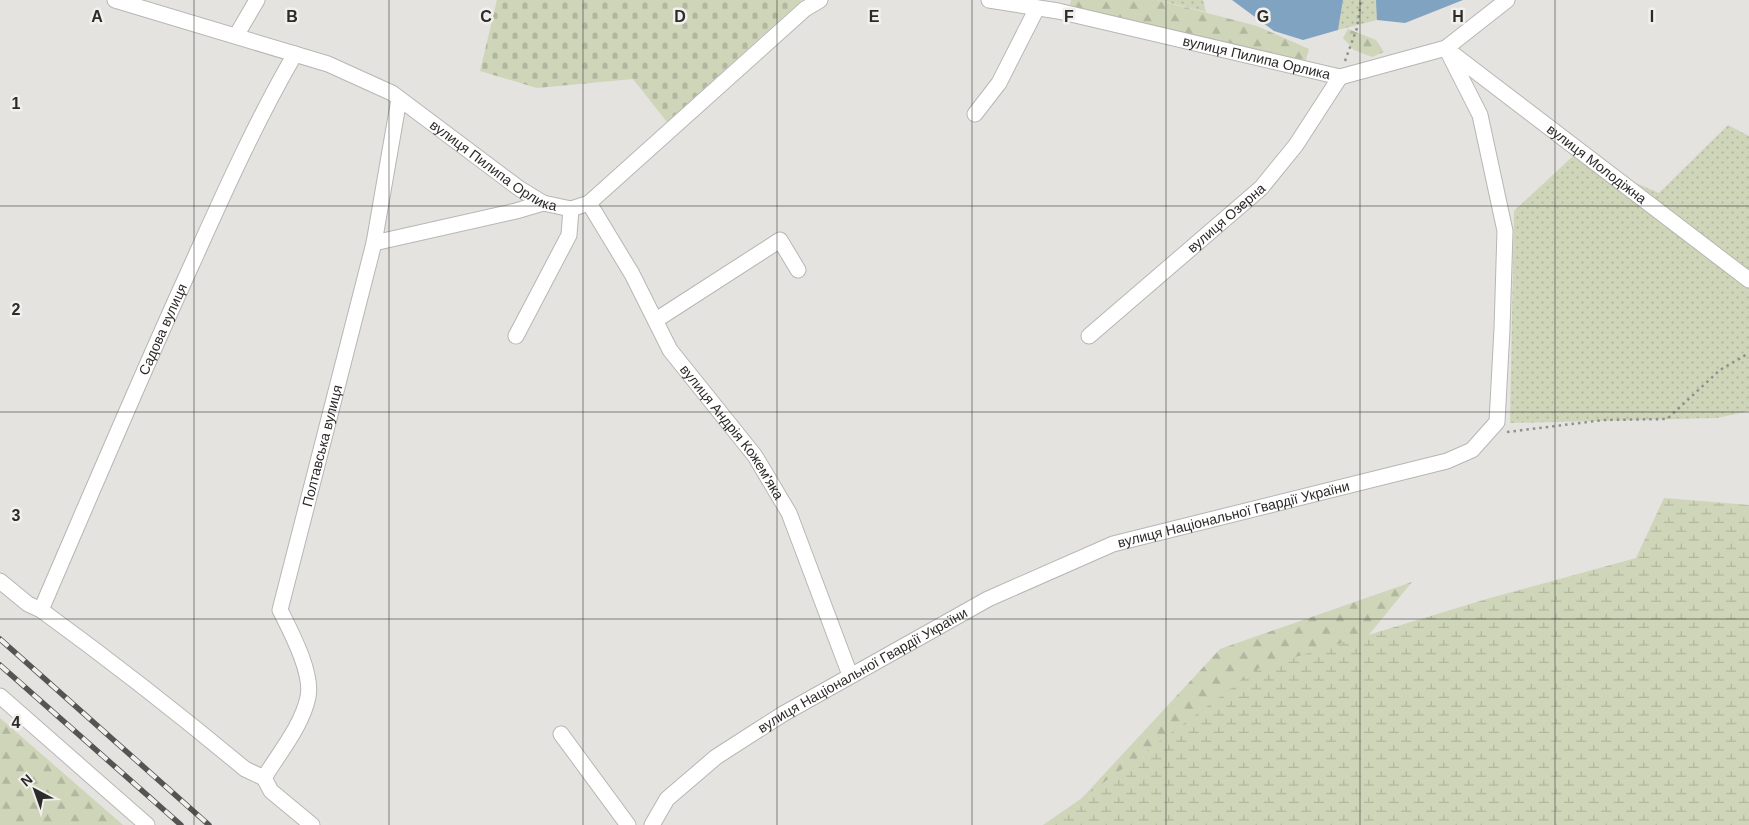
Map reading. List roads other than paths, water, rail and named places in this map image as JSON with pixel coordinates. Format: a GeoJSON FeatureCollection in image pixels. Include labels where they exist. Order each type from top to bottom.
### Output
{"type":"FeatureCollection","features":[{"type":"Feature","properties":{"kind":"street","name":"вулиця Пилипа Орлика"},"geometry":{"type":"LineString","coordinates":[[115,0],[328,64],[392,93],[520,189],[543,203],[571,209],[589,203],[805,9],[820,0]]}},
{"type":"Feature","properties":{"kind":"street"},"geometry":{"type":"LineString","coordinates":[[236,36],[257,0]]}},
{"type":"Feature","properties":{"kind":"street","name":"вулиця Пилипа Орлика"},"geometry":{"type":"LineString","coordinates":[[989,0],[1036,8],[1340,77],[1446,48],[1507,0]]}},
{"type":"Feature","properties":{"kind":"street"},"geometry":{"type":"LineString","coordinates":[[975,114],[999,83],[1036,8]]}},
{"type":"Feature","properties":{"kind":"street","name":"вулиця Молодіжна"},"geometry":{"type":"LineString","coordinates":[[1446,48],[1749,280]]}},
{"type":"Feature","properties":{"kind":"street","name":"вулиця Національної Гвардії України"},"geometry":{"type":"LineString","coordinates":[[652,825],[667,798],[716,757],[782,714],[988,599],[1113,544],[1447,461],[1472,450],[1497,422],[1502,329],[1504,231],[1480,115],[1446,48]]}},
{"type":"Feature","properties":{"kind":"street","name":"Садова вулиця"},"geometry":{"type":"LineString","coordinates":[[41,610],[220,201],[274,91],[295,54]]}},
{"type":"Feature","properties":{"kind":"street","name":"вулиця Озерна"},"geometry":{"type":"LineString","coordinates":[[1089,336],[1261,188],[1296,145],[1340,77]]}},
{"type":"Feature","properties":{"kind":"street","name":"Полтавська вулиця"},"geometry":{"type":"LineString","coordinates":[[264,778],[301,718],[308,696],[302,658],[280,610],[374,243],[399,99]]}},
{"type":"Feature","properties":{"kind":"street"},"geometry":{"type":"LineString","coordinates":[[374,243],[516,212],[543,203]]}},
{"type":"Feature","properties":{"kind":"street","name":"вулиця Андрія Кожем'яка"},"geometry":{"type":"LineString","coordinates":[[589,203],[632,274],[670,350],[756,456],[790,513],[850,675]]}},
{"type":"Feature","properties":{"kind":"street"},"geometry":{"type":"LineString","coordinates":[[516,336],[569,235],[571,209]]}},
{"type":"Feature","properties":{"kind":"street"},"geometry":{"type":"LineString","coordinates":[[656,320],[780,240],[798,270]]}},
{"type":"Feature","properties":{"kind":"street"},"geometry":{"type":"LineString","coordinates":[[0,581],[28,604],[41,610],[109,662],[142,684],[246,769],[264,778],[271,791],[312,825]]}},
{"type":"Feature","properties":{"kind":"street"},"geometry":{"type":"LineString","coordinates":[[0,696],[147,825]]}},
{"type":"Feature","properties":{"kind":"street"},"geometry":{"type":"LineString","coordinates":[[561,734],[628,825]]}},
{"type":"Feature","properties":{"kind":"water"},"geometry":{"type":"Polygon","coordinates":[[[1232,0],[1343,0],[1338,30],[1303,40],[1274,31],[1232,0]]]}},
{"type":"Feature","properties":{"kind":"water"},"geometry":{"type":"Polygon","coordinates":[[[1376,0],[1463,0],[1405,23],[1377,20],[1376,0]]]}},
{"type":"Feature","properties":{"kind":"railway"},"geometry":{"type":"LineString","coordinates":[[0,639],[209,825]]}},
{"type":"Feature","properties":{"kind":"railway"},"geometry":{"type":"LineString","coordinates":[[0,665],[181,825]]}}]}
